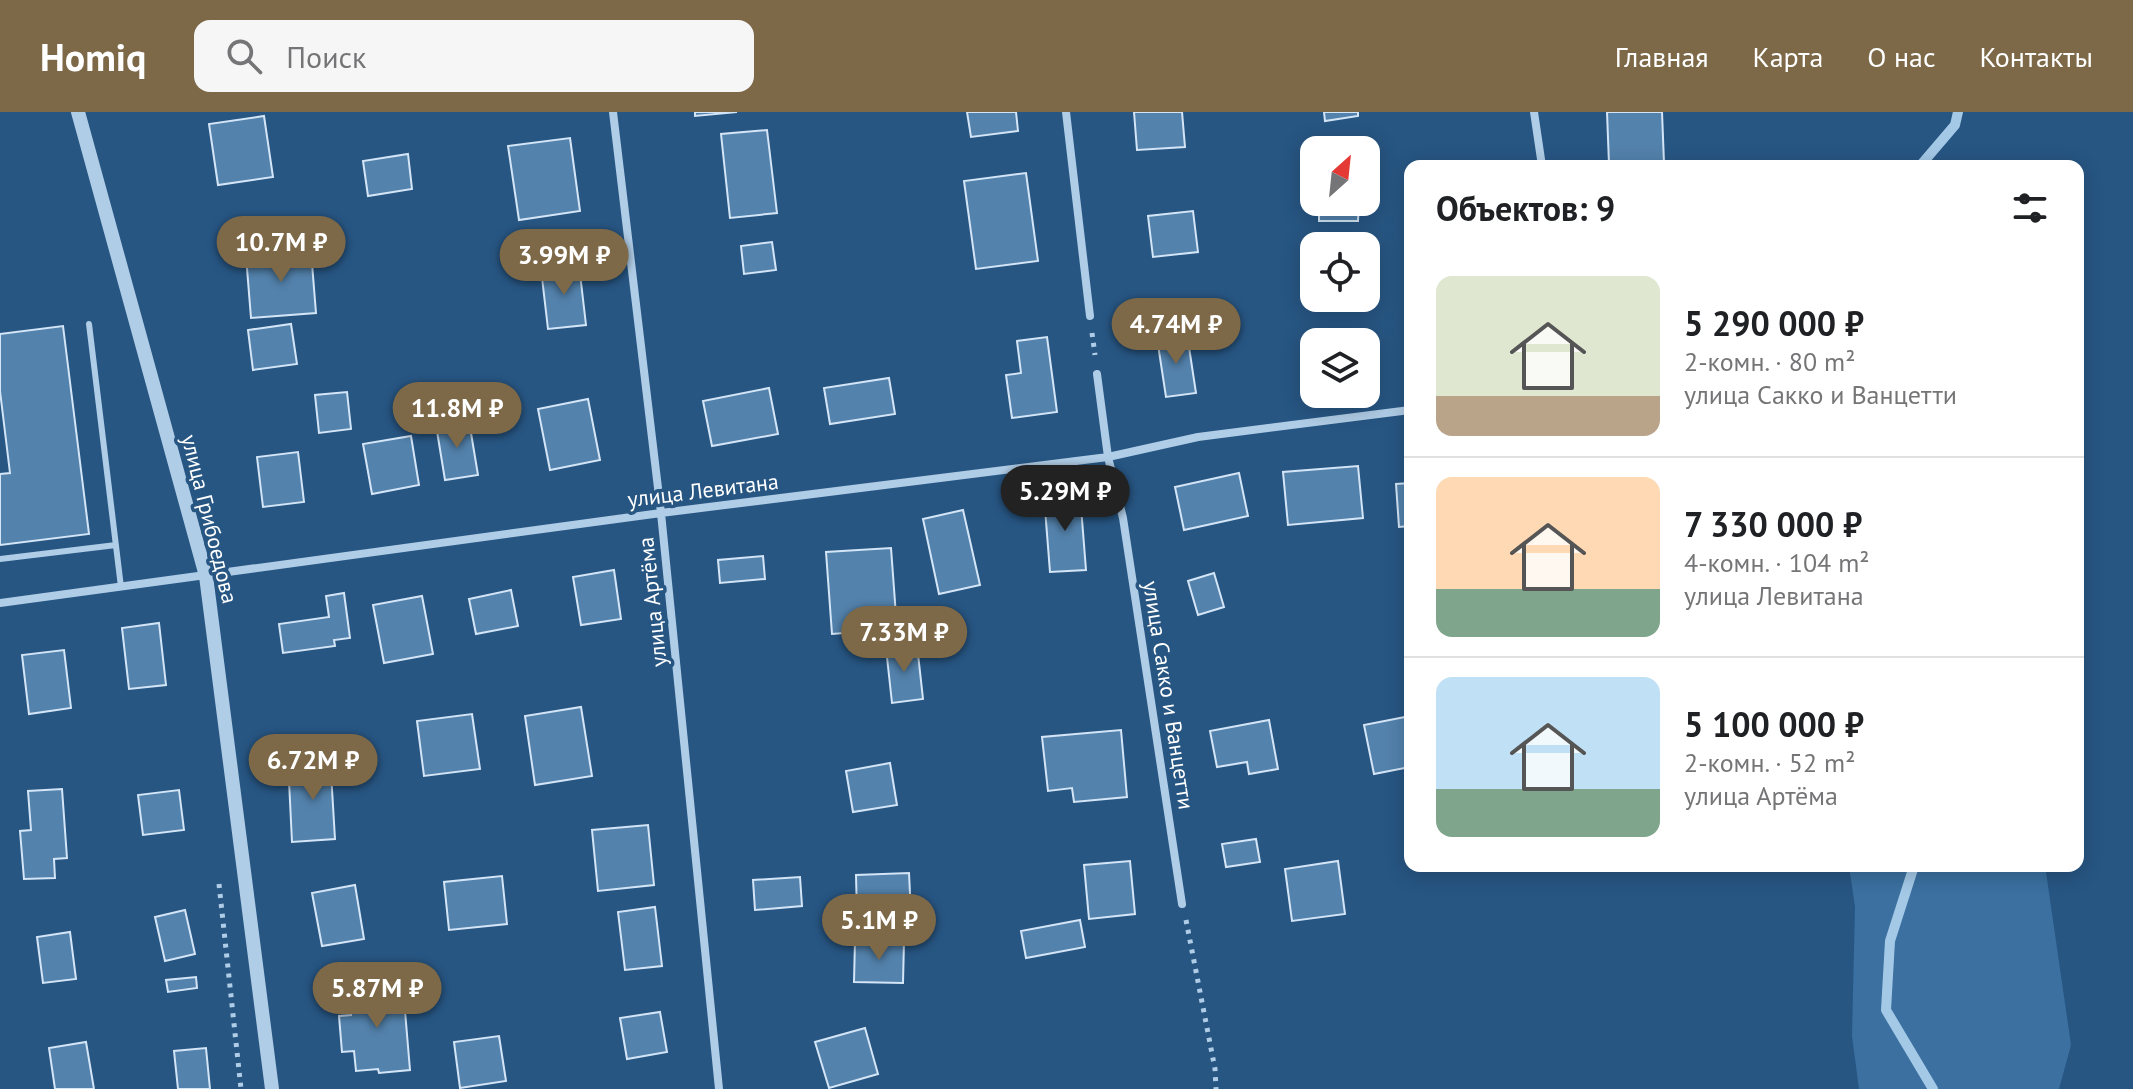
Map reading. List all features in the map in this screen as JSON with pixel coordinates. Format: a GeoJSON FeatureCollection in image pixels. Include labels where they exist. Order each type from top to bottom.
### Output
{"type":"FeatureCollection","features":[{"type":"Feature","properties":{"kind":"street","name":"улица Грибоедова"},"geometry":{"type":"LineString","coordinates":[[78,112],[206,576],[272,1089]]}},
{"type":"Feature","properties":{"kind":"street","name":"улица Артёма"},"geometry":{"type":"LineString","coordinates":[[613,112],[661,513],[719,1089]]}},
{"type":"Feature","properties":{"kind":"street"},"geometry":{"type":"LineString","coordinates":[[1066,112],[1090,316]]}},
{"type":"Feature","properties":{"kind":"street"},"geometry":{"type":"LineString","coordinates":[[1534,112],[1541,160]]}},
{"type":"Feature","properties":{"kind":"street","name":"улица Сакко и Ванцетти"},"geometry":{"type":"LineString","coordinates":[[1097,374],[1108,457],[1123,518],[1182,904]]}},
{"type":"Feature","properties":{"kind":"street","name":"улица Левитана"},"geometry":{"type":"LineString","coordinates":[[0,603],[661,513],[1108,457],[1198,437],[1404,411]]}},
{"type":"Feature","properties":{"kind":"lane"},"geometry":{"type":"LineString","coordinates":[[89,324],[121,587]]}},
{"type":"Feature","properties":{"kind":"lane"},"geometry":{"type":"LineString","coordinates":[[0,559],[116,545]]}},
{"type":"Feature","properties":{"kind":"path"},"geometry":{"type":"LineString","coordinates":[[1090,316],[1097,374]]}},
{"type":"Feature","properties":{"kind":"path"},"geometry":{"type":"LineString","coordinates":[[219,879],[241,1089]]}},
{"type":"Feature","properties":{"kind":"path"},"geometry":{"type":"LineString","coordinates":[[1182,904],[1215,1069],[1216,1089]]}},
{"type":"Feature","properties":{"kind":"shaded area"},"geometry":{"type":"Polygon","coordinates":[[[1850,872],[2046,872],[2071,1045],[2059,1089],[1859,1089],[1852,1036],[1855,907],[1850,872]]]}},
{"type":"Feature","properties":{"kind":"building"},"geometry":{"type":"Polygon","coordinates":[[[695,112],[737,112],[695,116],[695,112]]]}},
{"type":"Feature","properties":{"kind":"building"},"geometry":{"type":"Polygon","coordinates":[[[967,112],[1016,112],[1018,131],[971,137],[967,112]]]}},
{"type":"Feature","properties":{"kind":"building"},"geometry":{"type":"Polygon","coordinates":[[[1134,112],[1182,112],[1185,147],[1137,150],[1134,112]]]}},
{"type":"Feature","properties":{"kind":"building"},"geometry":{"type":"Polygon","coordinates":[[[1324,112],[1358,112],[1358,116],[1325,121],[1324,112]]]}},
{"type":"Feature","properties":{"kind":"building"},"geometry":{"type":"Polygon","coordinates":[[[1607,112],[1662,112],[1664,160],[1609,160],[1607,112]]]}},
{"type":"Feature","properties":{"kind":"building"},"geometry":{"type":"Polygon","coordinates":[[[264,116],[273,177],[218,185],[209,124],[264,116]]]}},
{"type":"Feature","properties":{"kind":"building"},"geometry":{"type":"Polygon","coordinates":[[[767,130],[777,213],[730,218],[721,134],[767,130]]]}},
{"type":"Feature","properties":{"kind":"building"},"geometry":{"type":"Polygon","coordinates":[[[570,138],[580,211],[519,220],[508,146],[570,138]]]}},
{"type":"Feature","properties":{"kind":"building"},"geometry":{"type":"Polygon","coordinates":[[[408,154],[412,189],[368,196],[363,161],[408,154]]]}},
{"type":"Feature","properties":{"kind":"building"},"geometry":{"type":"Polygon","coordinates":[[[1026,173],[1038,261],[976,269],[964,181],[1026,173]]]}},
{"type":"Feature","properties":{"kind":"building"},"geometry":{"type":"Polygon","coordinates":[[[1193,211],[1198,252],[1153,257],[1148,216],[1193,211]]]}},
{"type":"Feature","properties":{"kind":"building"},"geometry":{"type":"Polygon","coordinates":[[[1319,216],[1358,216],[1358,221],[1319,221],[1319,216]]]}},
{"type":"Feature","properties":{"kind":"building"},"geometry":{"type":"Polygon","coordinates":[[[772,242],[776,270],[744,274],[741,246],[772,242]]]}},
{"type":"Feature","properties":{"kind":"building"},"geometry":{"type":"Polygon","coordinates":[[[311,251],[316,313],[251,318],[246,256],[311,251]]]}},
{"type":"Feature","properties":{"kind":"building"},"geometry":{"type":"Polygon","coordinates":[[[579,265],[586,325],[548,329],[541,269],[579,265]]]}},
{"type":"Feature","properties":{"kind":"building"},"geometry":{"type":"Polygon","coordinates":[[[291,324],[297,364],[253,370],[248,330],[291,324]]]}},
{"type":"Feature","properties":{"kind":"building"},"geometry":{"type":"Polygon","coordinates":[[[63,326],[89,534],[0,545],[0,474],[10,473],[0,391],[0,334],[63,326]]]}},
{"type":"Feature","properties":{"kind":"building"},"geometry":{"type":"Polygon","coordinates":[[[1187,334],[1196,393],[1166,397],[1157,338],[1187,334]]]}},
{"type":"Feature","properties":{"kind":"building"},"geometry":{"type":"Polygon","coordinates":[[[1047,337],[1057,412],[1012,418],[1006,375],[1021,373],[1017,341],[1047,337]]]}},
{"type":"Feature","properties":{"kind":"building"},"geometry":{"type":"Polygon","coordinates":[[[889,378],[895,414],[830,424],[824,388],[889,378]]]}},
{"type":"Feature","properties":{"kind":"building"},"geometry":{"type":"Polygon","coordinates":[[[769,388],[778,434],[712,446],[703,401],[769,388]]]}},
{"type":"Feature","properties":{"kind":"building"},"geometry":{"type":"Polygon","coordinates":[[[347,392],[351,429],[319,433],[315,395],[347,392]]]}},
{"type":"Feature","properties":{"kind":"building"},"geometry":{"type":"Polygon","coordinates":[[[588,399],[600,460],[550,470],[538,409],[588,399]]]}},
{"type":"Feature","properties":{"kind":"building"},"geometry":{"type":"Polygon","coordinates":[[[469,421],[478,475],[445,480],[436,425],[469,421]]]}},
{"type":"Feature","properties":{"kind":"building"},"geometry":{"type":"Polygon","coordinates":[[[411,436],[419,485],[372,494],[363,444],[411,436]]]}},
{"type":"Feature","properties":{"kind":"building"},"geometry":{"type":"Polygon","coordinates":[[[298,452],[304,502],[263,507],[257,457],[298,452]]]}},
{"type":"Feature","properties":{"kind":"building"},"geometry":{"type":"Polygon","coordinates":[[[1358,466],[1363,518],[1288,525],[1283,472],[1358,466]]]}},
{"type":"Feature","properties":{"kind":"building"},"geometry":{"type":"Polygon","coordinates":[[[1239,473],[1248,516],[1184,530],[1175,487],[1239,473]]]}},
{"type":"Feature","properties":{"kind":"building"},"geometry":{"type":"Polygon","coordinates":[[[1404,483],[1404,527],[1399,527],[1396,484],[1404,483]]]}},
{"type":"Feature","properties":{"kind":"building"},"geometry":{"type":"Polygon","coordinates":[[[1080,494],[1086,570],[1050,572],[1044,496],[1080,494]]]}},
{"type":"Feature","properties":{"kind":"building"},"geometry":{"type":"Polygon","coordinates":[[[963,510],[980,585],[939,594],[923,519],[963,510]]]}},
{"type":"Feature","properties":{"kind":"building"},"geometry":{"type":"Polygon","coordinates":[[[891,548],[897,629],[832,634],[826,552],[891,548]]]}},
{"type":"Feature","properties":{"kind":"building"},"geometry":{"type":"Polygon","coordinates":[[[763,556],[765,579],[720,583],[718,560],[763,556]]]}},
{"type":"Feature","properties":{"kind":"building"},"geometry":{"type":"Polygon","coordinates":[[[614,570],[621,619],[581,625],[573,577],[614,570]]]}},
{"type":"Feature","properties":{"kind":"building"},"geometry":{"type":"Polygon","coordinates":[[[1214,573],[1224,607],[1198,615],[1188,581],[1214,573]]]}},
{"type":"Feature","properties":{"kind":"building"},"geometry":{"type":"Polygon","coordinates":[[[511,590],[518,626],[476,634],[469,599],[511,590]]]}},
{"type":"Feature","properties":{"kind":"building"},"geometry":{"type":"Polygon","coordinates":[[[344,593],[350,638],[334,640],[335,646],[283,653],[279,624],[329,617],[326,596],[344,593]]]}},
{"type":"Feature","properties":{"kind":"building"},"geometry":{"type":"Polygon","coordinates":[[[422,596],[433,654],[384,663],[373,605],[422,596]]]}},
{"type":"Feature","properties":{"kind":"building"},"geometry":{"type":"Polygon","coordinates":[[[159,623],[166,685],[129,689],[122,628],[159,623]]]}},
{"type":"Feature","properties":{"kind":"building"},"geometry":{"type":"Polygon","coordinates":[[[917,645],[923,699],[892,703],[886,648],[917,645]]]}},
{"type":"Feature","properties":{"kind":"building"},"geometry":{"type":"Polygon","coordinates":[[[64,650],[71,708],[29,714],[22,655],[64,650]]]}},
{"type":"Feature","properties":{"kind":"building"},"geometry":{"type":"Polygon","coordinates":[[[581,707],[592,776],[535,785],[525,716],[581,707]]]}},
{"type":"Feature","properties":{"kind":"building"},"geometry":{"type":"Polygon","coordinates":[[[472,714],[480,769],[424,776],[417,721],[472,714]]]}},
{"type":"Feature","properties":{"kind":"building"},"geometry":{"type":"Polygon","coordinates":[[[1404,717],[1404,768],[1374,774],[1364,725],[1404,717]]]}},
{"type":"Feature","properties":{"kind":"building"},"geometry":{"type":"Polygon","coordinates":[[[1269,720],[1278,769],[1249,774],[1247,762],[1217,767],[1210,731],[1269,720]]]}},
{"type":"Feature","properties":{"kind":"building"},"geometry":{"type":"Polygon","coordinates":[[[1121,730],[1127,797],[1074,802],[1072,788],[1048,791],[1042,737],[1121,730]]]}},
{"type":"Feature","properties":{"kind":"building"},"geometry":{"type":"Polygon","coordinates":[[[330,756],[335,839],[292,842],[289,781],[301,780],[300,758],[330,756]]]}},
{"type":"Feature","properties":{"kind":"building"},"geometry":{"type":"Polygon","coordinates":[[[890,763],[897,805],[853,812],[846,771],[890,763]]]}},
{"type":"Feature","properties":{"kind":"building"},"geometry":{"type":"Polygon","coordinates":[[[62,789],[67,858],[54,859],[55,878],[24,879],[20,831],[31,830],[28,791],[62,789]]]}},
{"type":"Feature","properties":{"kind":"building"},"geometry":{"type":"Polygon","coordinates":[[[179,790],[184,830],[143,835],[138,795],[179,790]]]}},
{"type":"Feature","properties":{"kind":"building"},"geometry":{"type":"Polygon","coordinates":[[[648,825],[654,885],[598,891],[592,830],[648,825]]]}},
{"type":"Feature","properties":{"kind":"building"},"geometry":{"type":"Polygon","coordinates":[[[1256,839],[1260,862],[1226,867],[1222,844],[1256,839]]]}},
{"type":"Feature","properties":{"kind":"building"},"geometry":{"type":"Polygon","coordinates":[[[1130,861],[1135,914],[1089,919],[1084,865],[1130,861]]]}},
{"type":"Feature","properties":{"kind":"building"},"geometry":{"type":"Polygon","coordinates":[[[1338,861],[1345,914],[1292,921],[1285,869],[1338,861]]]}},
{"type":"Feature","properties":{"kind":"building"},"geometry":{"type":"Polygon","coordinates":[[[909,873],[911,914],[857,916],[856,875],[909,873]]]}},
{"type":"Feature","properties":{"kind":"building"},"geometry":{"type":"Polygon","coordinates":[[[502,876],[507,924],[449,930],[444,882],[502,876]]]}},
{"type":"Feature","properties":{"kind":"building"},"geometry":{"type":"Polygon","coordinates":[[[800,877],[802,906],[755,910],[753,880],[800,877]]]}},
{"type":"Feature","properties":{"kind":"building"},"geometry":{"type":"Polygon","coordinates":[[[355,885],[364,939],[322,946],[312,893],[355,885]]]}},
{"type":"Feature","properties":{"kind":"building"},"geometry":{"type":"Polygon","coordinates":[[[655,907],[662,966],[625,970],[618,912],[655,907]]]}},
{"type":"Feature","properties":{"kind":"building"},"geometry":{"type":"Polygon","coordinates":[[[185,910],[195,954],[165,961],[155,917],[185,910]]]}},
{"type":"Feature","properties":{"kind":"building"},"geometry":{"type":"Polygon","coordinates":[[[1080,920],[1085,947],[1026,958],[1021,931],[1080,920]]]}},
{"type":"Feature","properties":{"kind":"building"},"geometry":{"type":"Polygon","coordinates":[[[70,932],[76,979],[43,983],[37,937],[70,932]]]}},
{"type":"Feature","properties":{"kind":"building"},"geometry":{"type":"Polygon","coordinates":[[[855,940],[904,941],[903,983],[854,982],[855,940]]]}},
{"type":"Feature","properties":{"kind":"building"},"geometry":{"type":"Polygon","coordinates":[[[196,977],[197,988],[168,992],[166,980],[196,977]]]}},
{"type":"Feature","properties":{"kind":"building"},"geometry":{"type":"Polygon","coordinates":[[[403,987],[410,1070],[379,1073],[378,1069],[356,1071],[354,1051],[342,1052],[339,1016],[351,1015],[349,991],[403,987]]]}},
{"type":"Feature","properties":{"kind":"building"},"geometry":{"type":"Polygon","coordinates":[[[660,1012],[667,1052],[627,1059],[620,1018],[660,1012]]]}},
{"type":"Feature","properties":{"kind":"building"},"geometry":{"type":"Polygon","coordinates":[[[865,1028],[878,1074],[829,1088],[815,1042],[865,1028]]]}},
{"type":"Feature","properties":{"kind":"building"},"geometry":{"type":"Polygon","coordinates":[[[499,1036],[506,1081],[460,1088],[454,1042],[499,1036]]]}},
{"type":"Feature","properties":{"kind":"building"},"geometry":{"type":"Polygon","coordinates":[[[86,1042],[94,1089],[55,1089],[49,1048],[86,1042]]]}},
{"type":"Feature","properties":{"kind":"building"},"geometry":{"type":"Polygon","coordinates":[[[206,1048],[210,1089],[178,1089],[174,1051],[206,1048]]]}},
{"type":"Feature","properties":{"kind":"waterway"},"geometry":{"type":"LineString","coordinates":[[1925,160],[1955,125],[1958,112]]}},
{"type":"Feature","properties":{"kind":"waterway"},"geometry":{"type":"LineString","coordinates":[[1912,872],[1890,941],[1886,1010],[1933,1089]]}}]}
